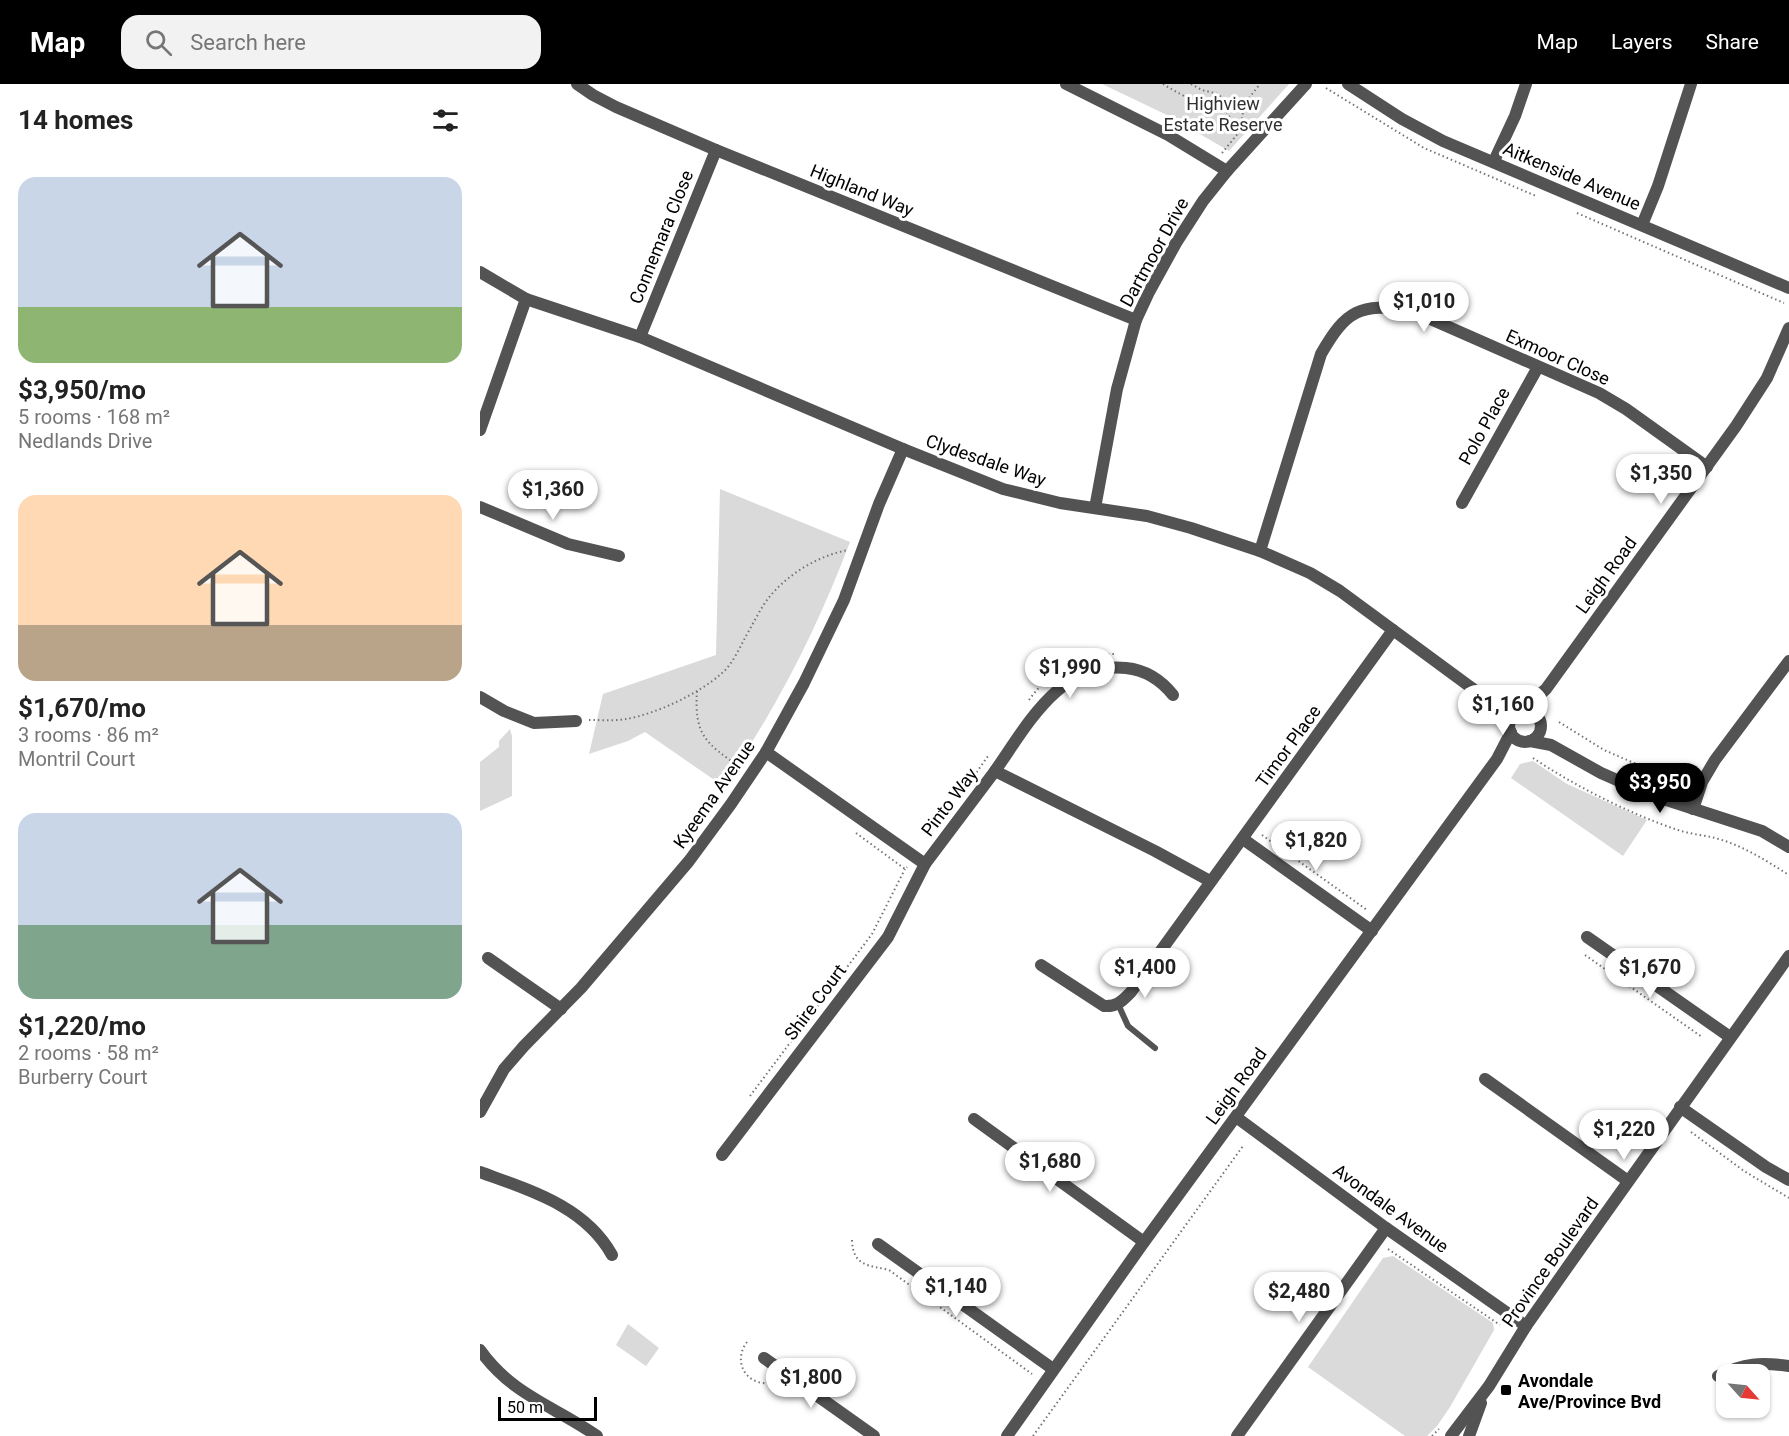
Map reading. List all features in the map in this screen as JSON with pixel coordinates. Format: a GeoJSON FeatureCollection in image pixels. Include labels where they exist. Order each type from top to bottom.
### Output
{"type":"FeatureCollection","features":[{"type":"Feature","properties":{"kind":"street","name":"Highland Way"},"geometry":{"type":"LineString","coordinates":[[578,84],[616,107],[716,150],[1136,320]]}},
{"type":"Feature","properties":{"kind":"street"},"geometry":{"type":"LineString","coordinates":[[1066,84],[1168,135],[1227,171]]}},
{"type":"Feature","properties":{"kind":"street","name":"Dartmoor Drive"},"geometry":{"type":"LineString","coordinates":[[1095,508],[1117,389],[1136,320],[1176,243],[1203,201],[1227,171],[1306,84]]}},
{"type":"Feature","properties":{"kind":"street","name":"Aitkenside Avenue"},"geometry":{"type":"LineString","coordinates":[[1348,84],[1402,119],[1443,141],[1789,288]]}},
{"type":"Feature","properties":{"kind":"street"},"geometry":{"type":"LineString","coordinates":[[1494,161],[1515,116],[1526,84]]}},
{"type":"Feature","properties":{"kind":"street"},"geometry":{"type":"LineString","coordinates":[[1642,225],[1658,186],[1691,84]]}},
{"type":"Feature","properties":{"kind":"street","name":"Connemara Close"},"geometry":{"type":"LineString","coordinates":[[640,336],[716,150]]}},
{"type":"Feature","properties":{"kind":"street","name":"Clydesdale Way"},"geometry":{"type":"LineString","coordinates":[[480,272],[526,300],[640,336],[903,449],[1003,489],[1029,497],[1147,516],[1191,528],[1260,551],[1310,573],[1340,591],[1499,708],[1516,739],[1551,745]]}},
{"type":"Feature","properties":{"kind":"street"},"geometry":{"type":"LineString","coordinates":[[480,430],[526,300]]}},
{"type":"Feature","properties":{"kind":"street","name":"Exmoor Close"},"geometry":{"type":"LineString","coordinates":[[1260,551],[1322,354],[1334,331],[1347,317],[1366,309],[1387,307],[1410,310],[1599,393],[1626,409],[1707,467]]}},
{"type":"Feature","properties":{"kind":"street","name":"Leigh Road"},"geometry":{"type":"LineString","coordinates":[[1539,723],[1539,705],[1546,689],[1736,426],[1767,378],[1789,328]]}},
{"type":"Feature","properties":{"kind":"street","name":"Polo Place"},"geometry":{"type":"LineString","coordinates":[[1462,503],[1538,367]]}},
{"type":"Feature","properties":{"kind":"street","name":"Kyeema Avenue"},"geometry":{"type":"LineString","coordinates":[[480,1112],[504,1069],[588,979],[689,861],[766,752],[824,646],[865,547],[879,504],[903,449]]}},
{"type":"Feature","properties":{"kind":"street"},"geometry":{"type":"LineString","coordinates":[[480,507],[568,544],[619,556]]}},
{"type":"Feature","properties":{"kind":"street","name":"Timor Place"},"geometry":{"type":"LineString","coordinates":[[1118,1004],[1131,992],[1393,630]]}},
{"type":"Feature","properties":{"kind":"street"},"geometry":{"type":"LineString","coordinates":[[1693,809],[1702,782],[1715,759],[1789,661]]}},
{"type":"Feature","properties":{"kind":"street"},"geometry":{"type":"LineString","coordinates":[[995,771],[1052,695],[1070,680],[1084,673],[1099,668],[1132,669],[1157,679],[1173,695]]}},
{"type":"Feature","properties":{"kind":"street","name":"Leigh Road"},"geometry":{"type":"LineString","coordinates":[[1520,711],[1546,689]]}},
{"type":"Feature","properties":{"kind":"street"},"geometry":{"type":"LineString","coordinates":[[480,697],[504,711],[534,723],[576,721]]}},
{"type":"Feature","properties":{"kind":"street","name":"Clydesdale Way"},"geometry":{"type":"LineString","coordinates":[[1499,708],[1531,712],[1539,723]]}},
{"type":"Feature","properties":{"kind":"street"},"geometry":{"type":"LineString","coordinates":[[1510,730],[1511,718],[1520,711]]}},
{"type":"Feature","properties":{"kind":"street"},"geometry":{"type":"LineString","coordinates":[[1539,723],[1544,738],[1551,745],[1621,782],[1651,795],[1762,831],[1789,847]]}},
{"type":"Feature","properties":{"kind":"street"},"geometry":{"type":"LineString","coordinates":[[1528,741],[1537,736],[1539,723]]}},
{"type":"Feature","properties":{"kind":"street","name":"Leigh Road"},"geometry":{"type":"LineString","coordinates":[[1007,1436],[1144,1242],[1497,759],[1510,730]]}},
{"type":"Feature","properties":{"kind":"street","name":"Leigh Road"},"geometry":{"type":"LineString","coordinates":[[1497,759],[1528,741]]}},
{"type":"Feature","properties":{"kind":"street","name":"Pinto Way"},"geometry":{"type":"LineString","coordinates":[[766,752],[920,860],[995,771],[1210,881]]}},
{"type":"Feature","properties":{"kind":"street"},"geometry":{"type":"LineString","coordinates":[[1243,839],[1372,931]]}},
{"type":"Feature","properties":{"kind":"street","name":"Shire Court"},"geometry":{"type":"LineString","coordinates":[[722,1155],[888,937],[920,860]]}},
{"type":"Feature","properties":{"kind":"street"},"geometry":{"type":"LineString","coordinates":[[1587,937],[1730,1037]]}},
{"type":"Feature","properties":{"kind":"street","name":"Province Boulevard"},"geometry":{"type":"LineString","coordinates":[[1452,1436],[1489,1386],[1526,1326],[1789,956]]}},
{"type":"Feature","properties":{"kind":"street"},"geometry":{"type":"LineString","coordinates":[[488,958],[561,1009]]}},
{"type":"Feature","properties":{"kind":"street"},"geometry":{"type":"LineString","coordinates":[[1041,965],[1096,1002],[1104,1006],[1118,1004]]}},
{"type":"Feature","properties":{"kind":"street"},"geometry":{"type":"LineString","coordinates":[[1485,1079],[1628,1181]]}},
{"type":"Feature","properties":{"kind":"street"},"geometry":{"type":"LineString","coordinates":[[1680,1107],[1766,1167],[1789,1180]]}},
{"type":"Feature","properties":{"kind":"street","name":"Avondale Avenue"},"geometry":{"type":"LineString","coordinates":[[1236,1117],[1386,1228],[1526,1326]]}},
{"type":"Feature","properties":{"kind":"street"},"geometry":{"type":"LineString","coordinates":[[974,1119],[1144,1242]]}},
{"type":"Feature","properties":{"kind":"street"},"geometry":{"type":"LineString","coordinates":[[480,1172],[555,1201],[594,1230],[612,1254]]}},
{"type":"Feature","properties":{"kind":"street"},"geometry":{"type":"LineString","coordinates":[[1237,1436],[1386,1228]]}},
{"type":"Feature","properties":{"kind":"street"},"geometry":{"type":"LineString","coordinates":[[878,1244],[1053,1369]]}},
{"type":"Feature","properties":{"kind":"street"},"geometry":{"type":"LineString","coordinates":[[480,1350],[504,1377],[526,1395],[597,1436]]}},
{"type":"Feature","properties":{"kind":"street"},"geometry":{"type":"LineString","coordinates":[[764,1358],[874,1436]]}},
{"type":"Feature","properties":{"kind":"street"},"geometry":{"type":"LineString","coordinates":[[1770,1365],[1789,1366]]}},
{"type":"Feature","properties":{"kind":"street","name":"Province Boulevard"},"geometry":{"type":"LineString","coordinates":[[1469,1436],[1489,1386]]}},
{"type":"Feature","properties":{"kind":"lane"},"geometry":{"type":"LineString","coordinates":[[1118,1004],[1128,1026],[1155,1048]]}},
{"type":"Feature","properties":{"kind":"path"},"geometry":{"type":"LineString","coordinates":[[1191,84],[1218,94],[1239,132]]}},
{"type":"Feature","properties":{"kind":"path"},"geometry":{"type":"LineString","coordinates":[[1220,156],[1239,132],[1245,103],[1260,84]]}},
{"type":"Feature","properties":{"kind":"path"},"geometry":{"type":"LineString","coordinates":[[1166,85],[1205,105],[1224,108],[1245,103]]}},
{"type":"Feature","properties":{"kind":"path"},"geometry":{"type":"LineString","coordinates":[[576,721],[637,717],[662,708],[697,690],[722,674],[731,663],[766,601],[781,584],[819,560],[838,552],[865,547]]}},
{"type":"Feature","properties":{"kind":"path"},"geometry":{"type":"LineString","coordinates":[[1028,702],[1051,676],[1074,661],[1103,654],[1125,655]]}},
{"type":"Feature","properties":{"kind":"path"},"geometry":{"type":"LineString","coordinates":[[697,690],[698,726],[704,738],[718,752],[751,775]]}},
{"type":"Feature","properties":{"kind":"path"},"geometry":{"type":"LineString","coordinates":[[1559,722],[1604,750],[1680,783]]}},
{"type":"Feature","properties":{"kind":"path"},"geometry":{"type":"LineString","coordinates":[[971,779],[992,750]]}},
{"type":"Feature","properties":{"kind":"path"},"geometry":{"type":"LineString","coordinates":[[1533,758],[1558,775],[1600,797],[1679,830],[1716,838],[1755,853],[1789,875]]}},
{"type":"Feature","properties":{"kind":"path"},"geometry":{"type":"LineString","coordinates":[[851,829],[906,869]]}},
{"type":"Feature","properties":{"kind":"path"},"geometry":{"type":"LineString","coordinates":[[1262,835],[1367,910]]}},
{"type":"Feature","properties":{"kind":"path"},"geometry":{"type":"LineString","coordinates":[[747,1100],[872,934],[906,869],[920,860]]}},
{"type":"Feature","properties":{"kind":"path"},"geometry":{"type":"LineString","coordinates":[[1585,955],[1702,1037]]}},
{"type":"Feature","properties":{"kind":"path"},"geometry":{"type":"LineString","coordinates":[[1691,1132],[1744,1171],[1789,1198]]}},
{"type":"Feature","properties":{"kind":"path"},"geometry":{"type":"LineString","coordinates":[[1033,1436],[1243,1146]]}},
{"type":"Feature","properties":{"kind":"path"},"geometry":{"type":"LineString","coordinates":[[852,1240],[855,1256],[862,1263],[869,1267],[889,1270],[1032,1374]]}},
{"type":"Feature","properties":{"kind":"path"},"geometry":{"type":"LineString","coordinates":[[1388,1249],[1500,1325]]}},
{"type":"Feature","properties":{"kind":"path"},"geometry":{"type":"LineString","coordinates":[[1432,1436],[1439,1429]]}},
{"type":"Feature","properties":{"kind":"green space","name":"Highview Estate Reserve"},"geometry":{"type":"Polygon","coordinates":[[[1102,84],[1289,84],[1229,151],[1169,116],[1102,84]]]}},
{"type":"Feature","properties":{"kind":"green space"},"geometry":{"type":"Polygon","coordinates":[[[720,489],[850,542],[824,606],[794,668],[761,728],[723,786],[645,732],[628,741],[589,754],[603,694],[716,655],[720,489]]]}},
{"type":"Feature","properties":{"kind":"green space"},"geometry":{"type":"Polygon","coordinates":[[[510,729],[512,796],[480,811],[480,762],[499,747],[499,741],[510,729]]]}},
{"type":"Feature","properties":{"kind":"green space"},"geometry":{"type":"Polygon","coordinates":[[[1533,761],[1567,784],[1647,820],[1623,856],[1511,778],[1520,764],[1533,761]]]}},
{"type":"Feature","properties":{"kind":"green space"},"geometry":{"type":"Polygon","coordinates":[[[1393,1256],[1493,1323],[1494,1330],[1450,1407],[1427,1436],[1405,1436],[1308,1367],[1383,1258],[1393,1256]]]}},
{"type":"Feature","properties":{"kind":"green space"},"geometry":{"type":"Polygon","coordinates":[[[628,1324],[659,1348],[646,1366],[616,1345],[628,1324]]]}},
{"type":"Feature","properties":{"kind":"place","name":"Avondale Ave/Province Bvd"},"geometry":{"type":"Point","coordinates":[1506,1390]}}]}
